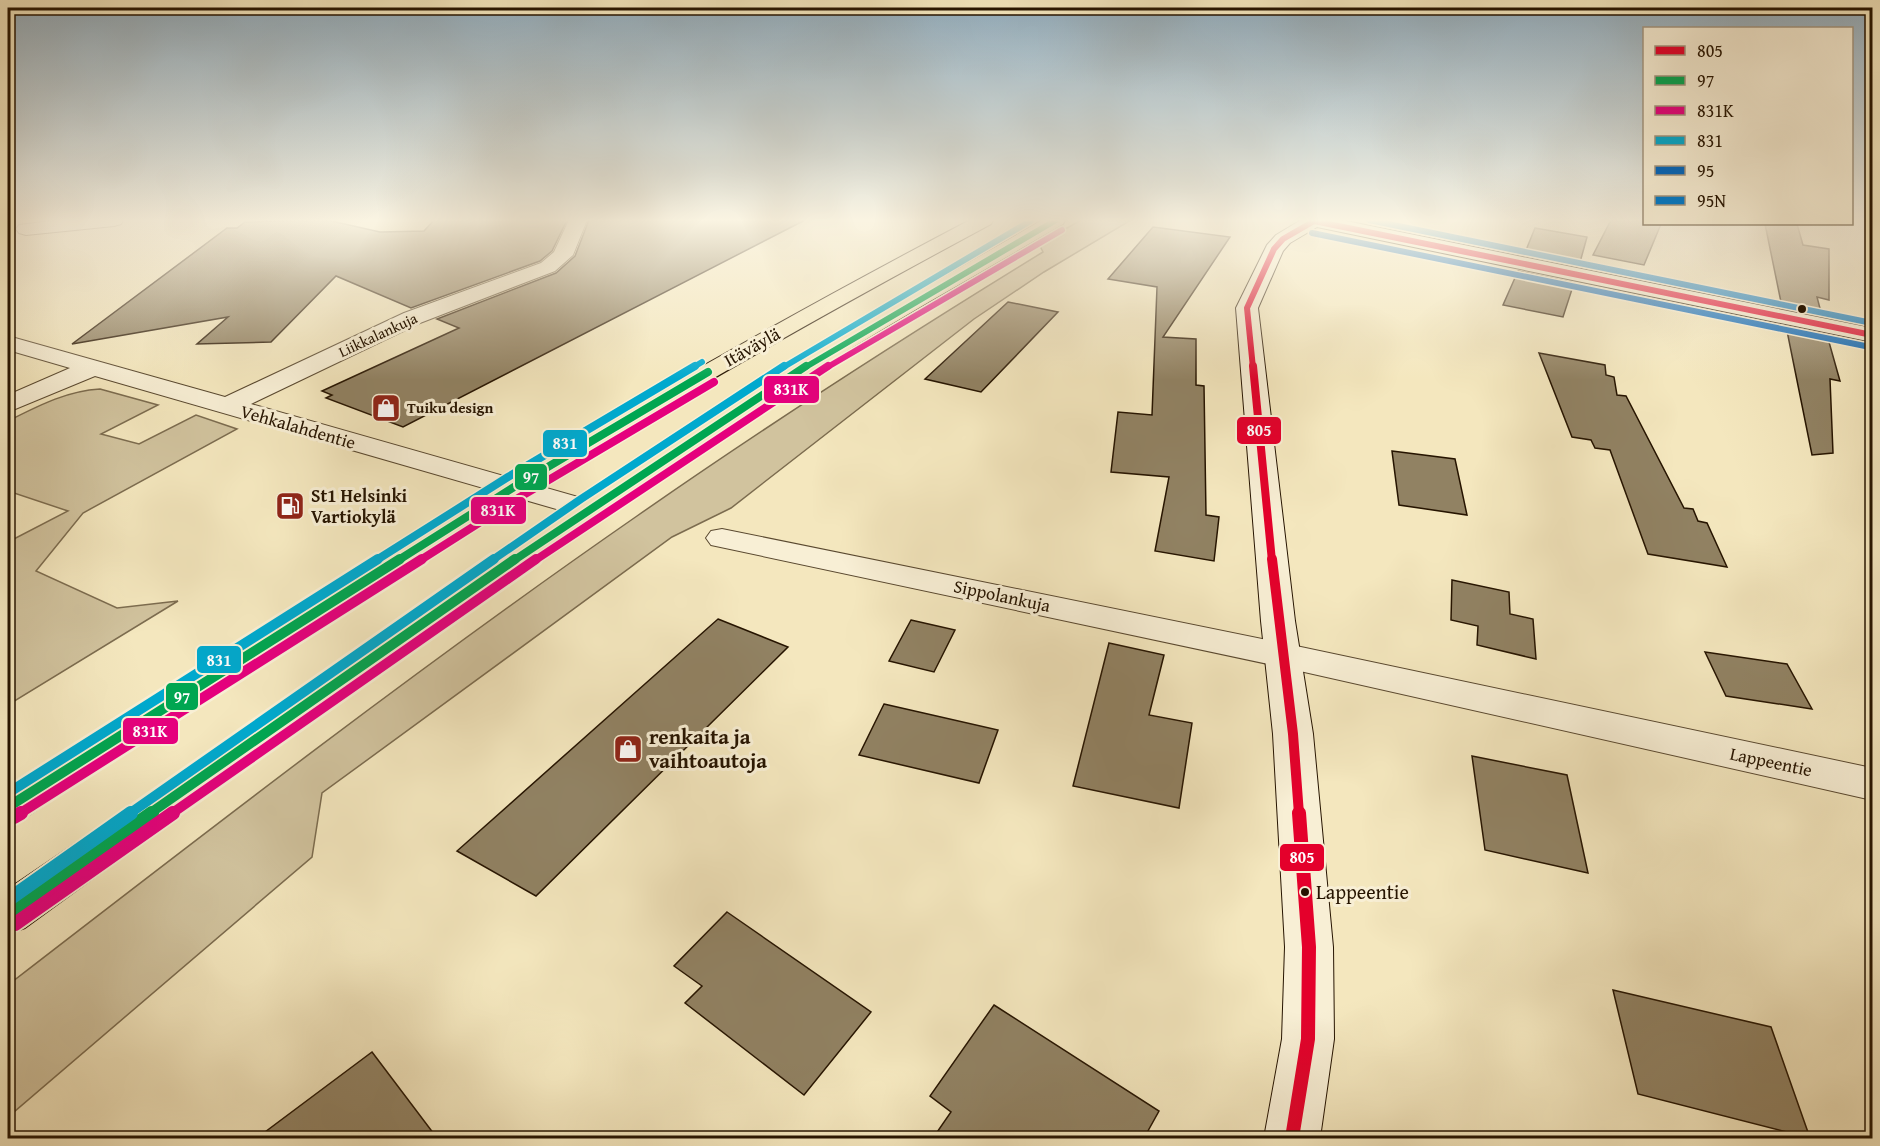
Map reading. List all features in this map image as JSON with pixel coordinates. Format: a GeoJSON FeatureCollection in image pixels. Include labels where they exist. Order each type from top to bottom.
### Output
{"type":"FeatureCollection","features":[{"type":"Feature","properties":{"kind":"main road","name":"Itäväylä"},"geometry":{"type":"LineString","coordinates":[[8,807],[514,487],[729,359],[886,273]]}},
{"type":"Feature","properties":{"kind":"main road"},"geometry":{"type":"LineString","coordinates":[[8,914],[301,707],[588,509],[792,375],[962,273]]}},
{"type":"Feature","properties":{"kind":"street","name":"Liikkalankuja"},"geometry":{"type":"LineString","coordinates":[[226,406],[412,318],[531,273]]}},
{"type":"Feature","properties":{"kind":"street"},"geometry":{"type":"LineString","coordinates":[[1263,273],[1247,308],[1282,655],[1293,734],[1309,946],[1308,1039],[1292,1138]]}},
{"type":"Feature","properties":{"kind":"street"},"geometry":{"type":"LineString","coordinates":[[1573,273],[1872,335]]}},
{"type":"Feature","properties":{"kind":"street","name":"Vehkalahdentie"},"geometry":{"type":"LineString","coordinates":[[8,343],[588,509]]}},
{"type":"Feature","properties":{"kind":"street"},"geometry":{"type":"LineString","coordinates":[[8,404],[92,368]]}},
{"type":"Feature","properties":{"kind":"street","name":"Sippolankuja"},"geometry":{"type":"LineString","coordinates":[[722,538],[1282,655]]}},
{"type":"Feature","properties":{"kind":"street","name":"Lappeentie"},"geometry":{"type":"LineString","coordinates":[[1282,655],[1872,784]]}},
{"type":"Feature","properties":{"kind":"shaded area"},"geometry":{"type":"Polygon","coordinates":[[[1009,273],[1042,273],[974,319],[731,508],[672,537],[322,793],[312,857],[8,1117],[8,985],[320,746],[557,572],[787,414],[1009,273]]]}},
{"type":"Feature","properties":{"kind":"shaded area"},"geometry":{"type":"Polygon","coordinates":[[[100,389],[158,405],[101,434],[139,444],[196,415],[237,429],[83,513],[36,571],[117,608],[178,601],[8,705],[8,542],[68,511],[8,491],[8,421],[64,396],[100,389]]]}},
{"type":"Feature","properties":{"kind":"building"},"geometry":{"type":"Polygon","coordinates":[[[166,273],[506,273],[411,308],[336,276],[271,342],[197,344],[228,317],[72,344],[166,273]]]}},
{"type":"Feature","properties":{"kind":"building"},"geometry":{"type":"Polygon","coordinates":[[[555,273],[701,273],[403,427],[326,398],[332,395],[322,391],[459,328],[437,319],[555,273]]]}},
{"type":"Feature","properties":{"kind":"building"},"geometry":{"type":"Polygon","coordinates":[[[1113,273],[1206,273],[1163,337],[1196,339],[1196,385],[1204,386],[1206,515],[1219,517],[1214,561],[1155,551],[1169,477],[1111,472],[1118,412],[1152,415],[1157,287],[1108,279],[1113,273]]]}},
{"type":"Feature","properties":{"kind":"building"},"geometry":{"type":"Polygon","coordinates":[[[1517,273],[1530,273],[1574,283],[1563,317],[1503,305],[1517,273]]]}},
{"type":"Feature","properties":{"kind":"building"},"geometry":{"type":"Polygon","coordinates":[[[1775,273],[1829,273],[1829,300],[1817,297],[1822,316],[1782,307],[1775,273]]]}},
{"type":"Feature","properties":{"kind":"building"},"geometry":{"type":"Polygon","coordinates":[[[1008,302],[1058,312],[981,392],[925,379],[1008,302]]]}},
{"type":"Feature","properties":{"kind":"building"},"geometry":{"type":"Polygon","coordinates":[[[1786,326],[1827,335],[1840,381],[1830,379],[1833,453],[1812,455],[1786,326]]]}},
{"type":"Feature","properties":{"kind":"building"},"geometry":{"type":"Polygon","coordinates":[[[1539,353],[1605,365],[1606,375],[1614,377],[1617,395],[1626,396],[1684,508],[1693,509],[1698,521],[1707,523],[1727,567],[1648,554],[1610,450],[1595,448],[1591,440],[1572,437],[1539,353]]]}},
{"type":"Feature","properties":{"kind":"building"},"geometry":{"type":"Polygon","coordinates":[[[1392,451],[1455,459],[1467,515],[1399,505],[1392,451]]]}},
{"type":"Feature","properties":{"kind":"building"},"geometry":{"type":"Polygon","coordinates":[[[1452,580],[1509,592],[1510,614],[1533,619],[1536,659],[1477,645],[1478,626],[1451,620],[1452,580]]]}},
{"type":"Feature","properties":{"kind":"building","name":"renkaita ja vaihtoautoja"},"geometry":{"type":"Polygon","coordinates":[[[718,619],[788,647],[536,896],[457,851],[718,619]]]}},
{"type":"Feature","properties":{"kind":"building"},"geometry":{"type":"Polygon","coordinates":[[[911,620],[955,630],[934,672],[889,661],[911,620]]]}},
{"type":"Feature","properties":{"kind":"building"},"geometry":{"type":"Polygon","coordinates":[[[1109,643],[1164,655],[1149,715],[1192,723],[1179,808],[1073,786],[1109,643]]]}},
{"type":"Feature","properties":{"kind":"building"},"geometry":{"type":"Polygon","coordinates":[[[1705,652],[1787,664],[1812,709],[1726,696],[1705,652]]]}},
{"type":"Feature","properties":{"kind":"building"},"geometry":{"type":"Polygon","coordinates":[[[884,704],[998,730],[979,783],[859,755],[884,704]]]}},
{"type":"Feature","properties":{"kind":"building"},"geometry":{"type":"Polygon","coordinates":[[[1472,756],[1567,775],[1588,873],[1485,850],[1472,756]]]}},
{"type":"Feature","properties":{"kind":"building"},"geometry":{"type":"Polygon","coordinates":[[[727,912],[871,1012],[804,1095],[685,1003],[702,986],[674,966],[727,912]]]}},
{"type":"Feature","properties":{"kind":"building"},"geometry":{"type":"Polygon","coordinates":[[[1613,990],[1771,1027],[1810,1138],[1638,1094],[1613,990]]]}},
{"type":"Feature","properties":{"kind":"building"},"geometry":{"type":"Polygon","coordinates":[[[994,1005],[1159,1111],[1144,1138],[933,1138],[951,1112],[930,1096],[994,1005]]]}},
{"type":"Feature","properties":{"kind":"building"},"geometry":{"type":"Polygon","coordinates":[[[372,1052],[437,1138],[257,1138],[372,1052]]]}},
{"type":"Feature","properties":{"kind":"transit line","name":"831"},"geometry":{"type":"LineString","coordinates":[[8,900],[294,697],[581,499],[786,365],[941,273]]}},
{"type":"Feature","properties":{"kind":"transit line","name":"97"},"geometry":{"type":"LineString","coordinates":[[8,914],[591,507],[789,377],[963,273]]}},
{"type":"Feature","properties":{"kind":"transit line","name":"831K"},"geometry":{"type":"LineString","coordinates":[[15,924],[402,651],[598,517],[795,387],[987,273]]}},
{"type":"Feature","properties":{"kind":"transit line","name":"805"},"geometry":{"type":"LineString","coordinates":[[1263,273],[1247,308],[1278,621],[1293,734],[1309,947],[1308,1039],[1292,1138]]}},
{"type":"Feature","properties":{"kind":"transit line","name":"95"},"geometry":{"type":"LineString","coordinates":[[1510,273],[1870,347]]}},
{"type":"Feature","properties":{"kind":"transit line","name":"805"},"geometry":{"type":"LineString","coordinates":[[1571,273],[1872,335]]}},
{"type":"Feature","properties":{"kind":"transit line","name":"95N"},"geometry":{"type":"LineString","coordinates":[[1630,273],[1872,323]]}},
{"type":"Feature","properties":{"kind":"transit line","name":"831"},"geometry":{"type":"LineString","coordinates":[[8,793],[508,477],[702,362]]}},
{"type":"Feature","properties":{"kind":"transit line","name":"97"},"geometry":{"type":"LineString","coordinates":[[8,807],[514,487],[708,372]]}},
{"type":"Feature","properties":{"kind":"transit line","name":"831K"},"geometry":{"type":"LineString","coordinates":[[14,817],[520,497],[714,382]]}},
{"type":"Feature","properties":{"kind":"place","name":"Tuiku design"},"geometry":{"type":"Point","coordinates":[386,408]}},
{"type":"Feature","properties":{"kind":"place","name":"St1 Helsinki Vartiokylä"},"geometry":{"type":"Point","coordinates":[290,506]}},
{"type":"Feature","properties":{"kind":"place","name":"renkaita ja vaihtoautoja"},"geometry":{"type":"Point","coordinates":[628,749]}},
{"type":"Feature","properties":{"kind":"place","name":"Lappeentie"},"geometry":{"type":"Point","coordinates":[1305,892]}}]}
